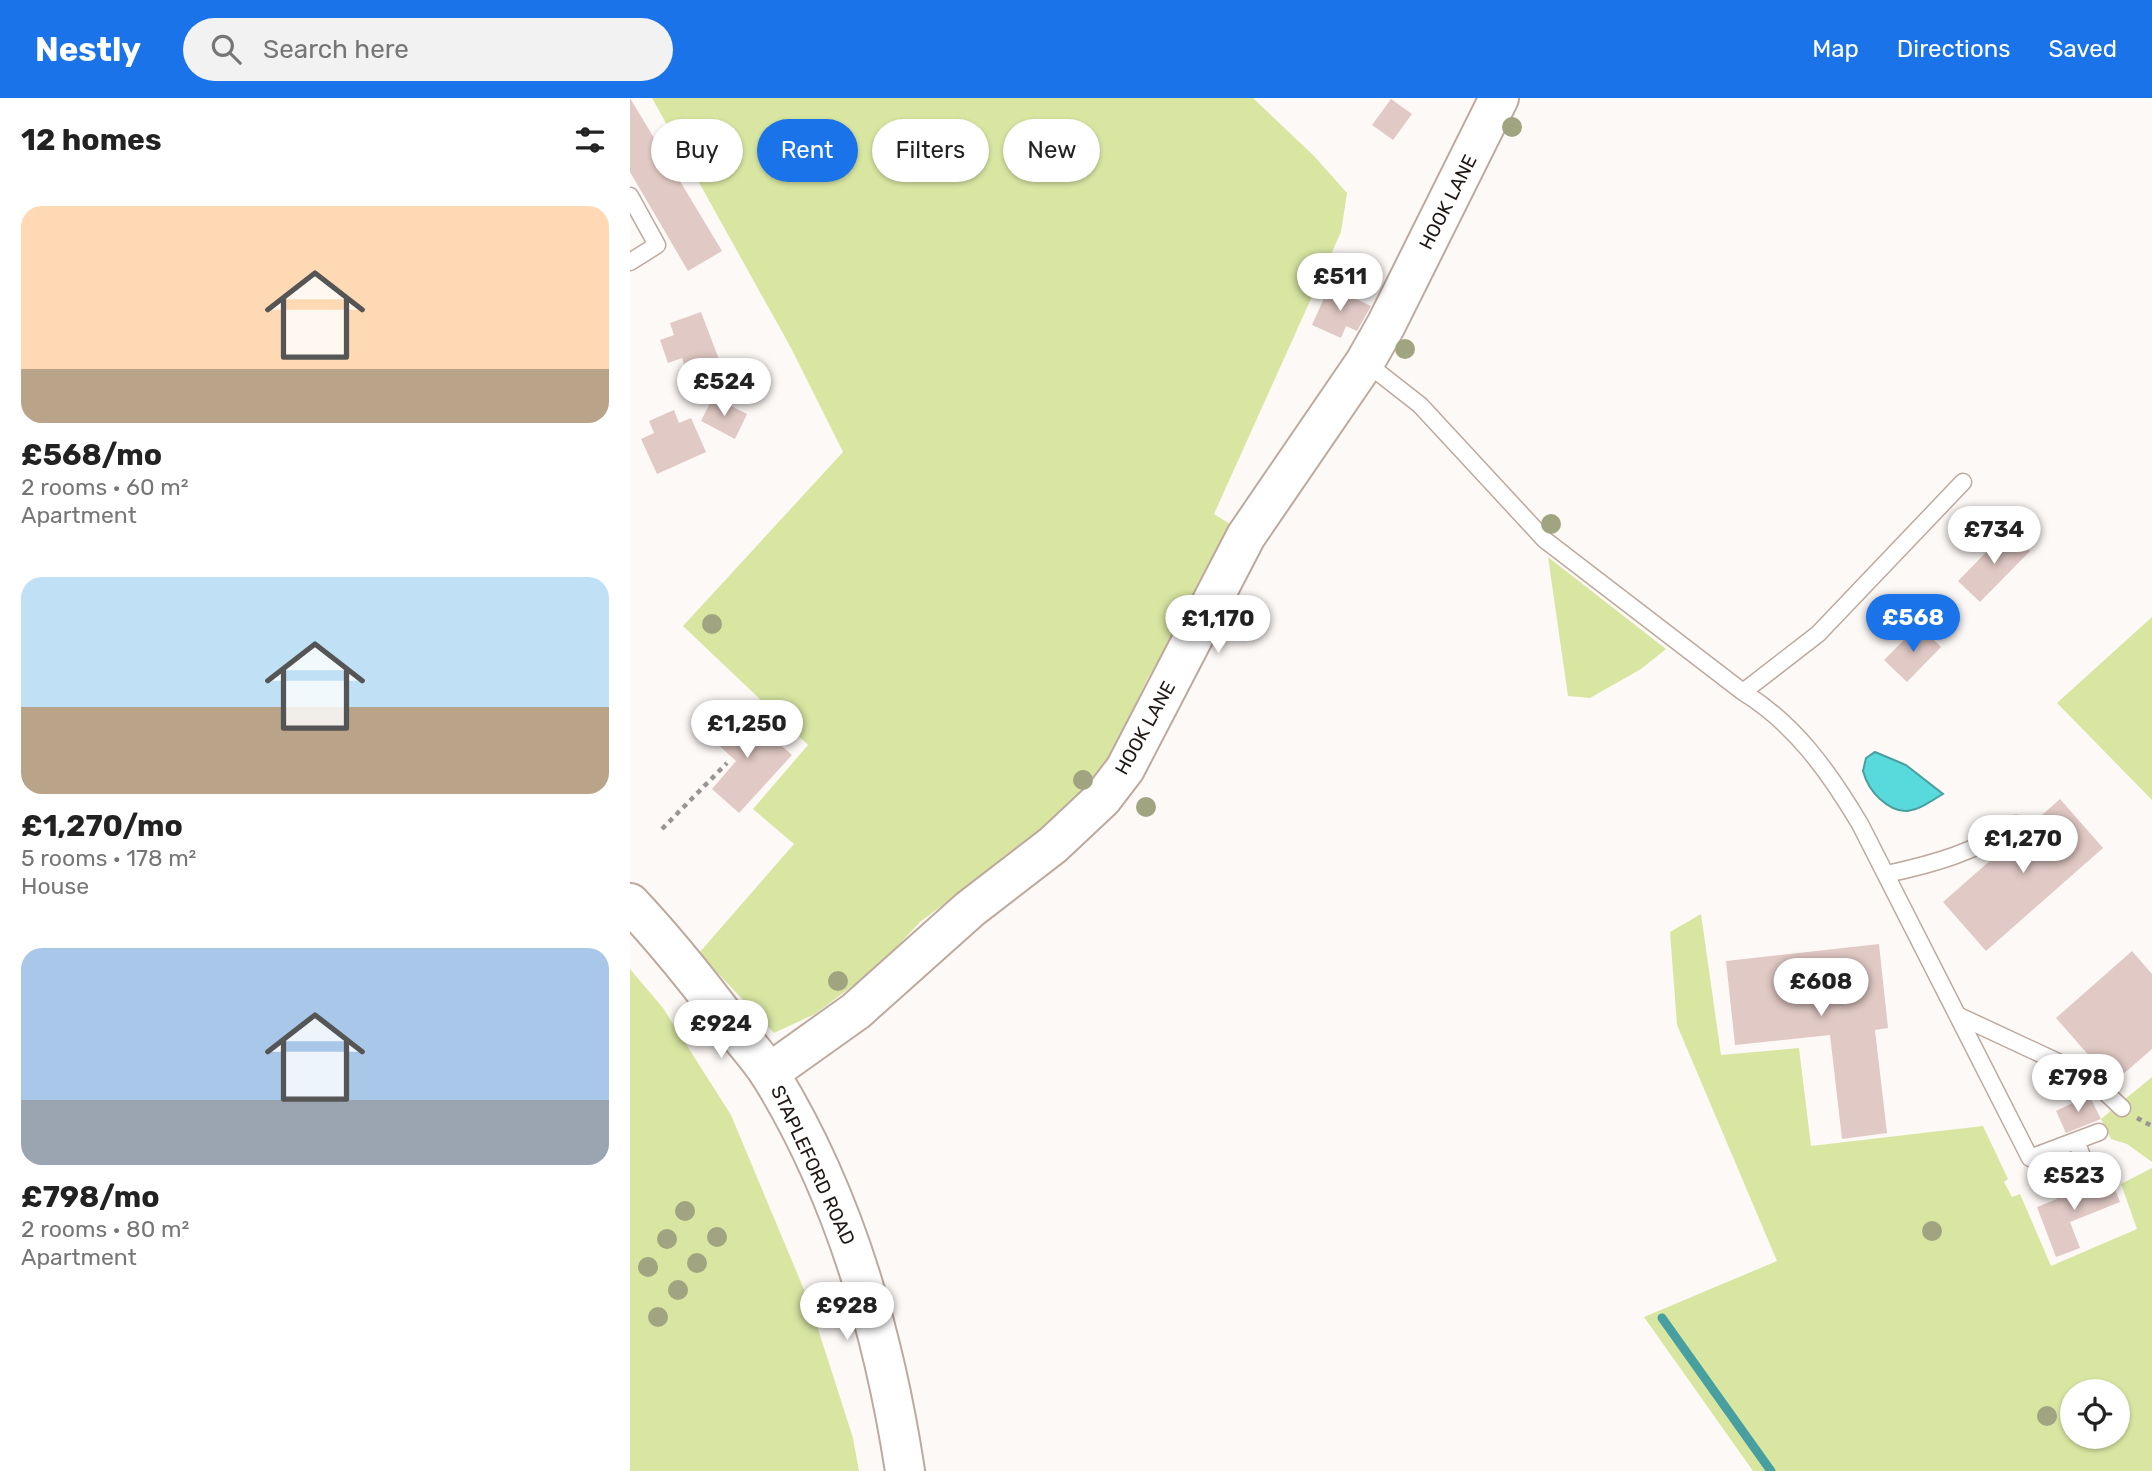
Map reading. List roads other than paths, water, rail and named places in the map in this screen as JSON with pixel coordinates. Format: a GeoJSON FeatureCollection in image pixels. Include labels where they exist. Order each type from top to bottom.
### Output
{"type":"FeatureCollection","features":[{"type":"Feature","properties":{"kind":"street","name":"HOOK LANE"},"geometry":{"type":"LineString","coordinates":[[769,1073],[856,1011],[970,909],[1053,845],[1102,799],[1125,769],[1148,730],[1246,536],[1365,362],[1499,98]]}},
{"type":"Feature","properties":{"kind":"street","name":"STAPLEFORD ROAD"},"geometry":{"type":"LineString","coordinates":[[630,903],[667,942],[769,1073],[828,1190],[859,1265],[886,1374],[905,1471]]}},
{"type":"Feature","properties":{"kind":"lane"},"geometry":{"type":"LineString","coordinates":[[630,196],[657,245],[630,262]]}},
{"type":"Feature","properties":{"kind":"lane"},"geometry":{"type":"LineString","coordinates":[[1365,362],[1419,405],[1545,540],[1743,692],[1767,707],[1819,762],[1840,791],[1886,874],[2030,1158],[2099,1132]]}},
{"type":"Feature","properties":{"kind":"lane"},"geometry":{"type":"LineString","coordinates":[[1743,692],[1818,634],[1963,482]]}},
{"type":"Feature","properties":{"kind":"lane"},"geometry":{"type":"LineString","coordinates":[[1886,874],[1932,864],[1997,838],[2016,824]]}},
{"type":"Feature","properties":{"kind":"lane"},"geometry":{"type":"LineString","coordinates":[[1957,1014],[2088,1076],[2122,1108]]}},
{"type":"Feature","properties":{"kind":"lane"},"geometry":{"type":"LineString","coordinates":[[2076,1141],[2090,1175]]}},
{"type":"Feature","properties":{"kind":"water"},"geometry":{"type":"Polygon","coordinates":[[[1875,752],[1906,765],[1943,794],[1911,810],[1896,810],[1889,806],[1871,790],[1863,771],[1866,758],[1875,752]]]}},
{"type":"Feature","properties":{"kind":"waterway"},"geometry":{"type":"LineString","coordinates":[[1662,1318],[1771,1471]]}}]}
